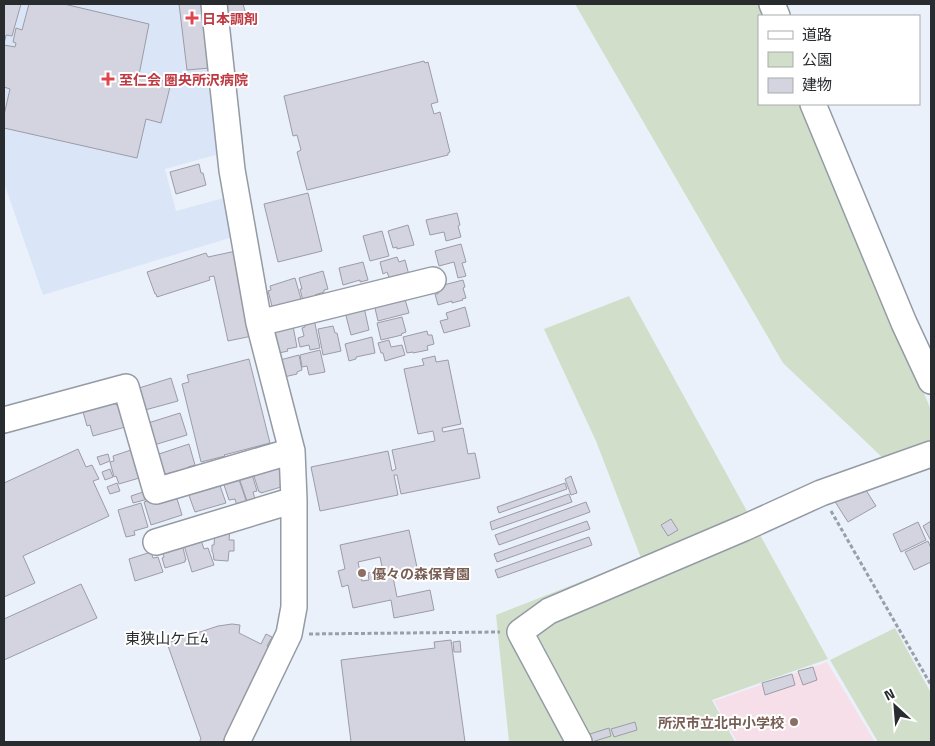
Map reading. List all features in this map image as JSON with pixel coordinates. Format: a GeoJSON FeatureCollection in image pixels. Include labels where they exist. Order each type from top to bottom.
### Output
{"type":"FeatureCollection","features":[{"type":"Feature","properties":{"kind":"street"},"geometry":{"type":"LineString","coordinates":[[214,4],[232,170],[259,323],[292,451],[294,500],[294,607],[289,634],[237,742]]}},
{"type":"Feature","properties":{"kind":"street"},"geometry":{"type":"LineString","coordinates":[[813,105],[904,323],[931,381]]}},
{"type":"Feature","properties":{"kind":"street"},"geometry":{"type":"LineString","coordinates":[[259,323],[433,280]]}},
{"type":"Feature","properties":{"kind":"street"},"geometry":{"type":"LineString","coordinates":[[4,420],[126,387],[156,491],[292,451]]}},
{"type":"Feature","properties":{"kind":"street"},"geometry":{"type":"LineString","coordinates":[[579,742],[520,632],[549,611],[821,493],[931,454]]}},
{"type":"Feature","properties":{"kind":"street"},"geometry":{"type":"LineString","coordinates":[[156,542],[294,500]]}},
{"type":"Feature","properties":{"kind":"path"},"geometry":{"type":"LineString","coordinates":[[821,493],[931,685]]}},
{"type":"Feature","properties":{"kind":"path"},"geometry":{"type":"LineString","coordinates":[[289,634],[520,632]]}},
{"type":"Feature","properties":{"kind":"shaded area","name":"至仁会 圏央所沢病院"},"geometry":{"type":"Polygon","coordinates":[[[4,4],[204,4],[219,154],[165,169],[176,211],[227,197],[236,236],[43,295],[4,183],[4,4]]]}},
{"type":"Feature","properties":{"kind":"shaded area","name":"所沢市立北中小学校"},"geometry":{"type":"Polygon","coordinates":[[[827,662],[875,742],[737,742],[714,701],[827,662]]]}},
{"type":"Feature","properties":{"kind":"green space"},"geometry":{"type":"Polygon","coordinates":[[[575,4],[762,4],[767,15],[758,15],[758,105],[803,105],[931,410],[931,442],[885,460],[783,363],[575,4]]]}},
{"type":"Feature","properties":{"kind":"green space"},"geometry":{"type":"Polygon","coordinates":[[[629,296],[828,659],[712,700],[735,742],[509,742],[496,615],[641,558],[596,441],[544,329],[629,296]]]}},
{"type":"Feature","properties":{"kind":"green space"},"geometry":{"type":"Polygon","coordinates":[[[895,628],[931,693],[931,742],[878,742],[830,660],[895,628]]]}},
{"type":"Feature","properties":{"kind":"building"},"geometry":{"type":"Polygon","coordinates":[[[4,4],[21,4],[12,36],[6,35],[4,44],[4,4]]]}},
{"type":"Feature","properties":{"kind":"building"},"geometry":{"type":"Polygon","coordinates":[[[29,4],[64,4],[149,24],[139,75],[171,83],[161,123],[146,119],[137,158],[4,128],[4,115],[10,89],[4,87],[4,45],[15,47],[16,43],[13,42],[16,28],[22,30],[29,4]]]}},
{"type":"Feature","properties":{"kind":"building"},"geometry":{"type":"Polygon","coordinates":[[[179,4],[202,4],[210,68],[187,70],[179,4]]]}},
{"type":"Feature","properties":{"kind":"building"},"geometry":{"type":"Polygon","coordinates":[[[222,4],[243,4],[246,14],[224,20],[222,4]]]}},
{"type":"Feature","properties":{"kind":"building"},"geometry":{"type":"Polygon","coordinates":[[[424,61],[425,63],[428,62],[438,102],[431,104],[434,114],[440,112],[450,152],[448,155],[307,190],[297,152],[301,150],[297,135],[293,136],[284,96],[424,61]]]}},
{"type":"Feature","properties":{"kind":"building"},"geometry":{"type":"Polygon","coordinates":[[[199,164],[206,185],[176,194],[170,172],[199,164]]]}},
{"type":"Feature","properties":{"kind":"building"},"geometry":{"type":"Polygon","coordinates":[[[308,193],[322,251],[278,262],[264,204],[308,193]]]}},
{"type":"Feature","properties":{"kind":"building"},"geometry":{"type":"Polygon","coordinates":[[[457,213],[461,237],[446,241],[444,232],[430,235],[426,220],[457,213]]]}},
{"type":"Feature","properties":{"kind":"building"},"geometry":{"type":"Polygon","coordinates":[[[408,225],[414,245],[397,249],[397,247],[393,248],[388,231],[408,225]]]}},
{"type":"Feature","properties":{"kind":"building"},"geometry":{"type":"Polygon","coordinates":[[[382,231],[389,256],[370,261],[363,236],[382,231]]]}},
{"type":"Feature","properties":{"kind":"building"},"geometry":{"type":"Polygon","coordinates":[[[461,244],[466,262],[462,263],[466,276],[458,278],[454,262],[439,266],[435,251],[461,244]]]}},
{"type":"Feature","properties":{"kind":"building"},"geometry":{"type":"Polygon","coordinates":[[[236,251],[252,336],[228,341],[214,276],[209,277],[210,280],[157,297],[155,294],[147,272],[206,253],[208,257],[236,251]]]}},
{"type":"Feature","properties":{"kind":"building"},"geometry":{"type":"Polygon","coordinates":[[[397,257],[399,262],[405,260],[409,275],[390,280],[387,272],[383,274],[380,262],[397,257]]]}},
{"type":"Feature","properties":{"kind":"building"},"geometry":{"type":"Polygon","coordinates":[[[363,262],[368,280],[360,282],[360,280],[343,285],[339,268],[363,262]]]}},
{"type":"Feature","properties":{"kind":"building"},"geometry":{"type":"Polygon","coordinates":[[[323,271],[328,289],[315,295],[316,301],[304,305],[299,278],[323,271]]]}},
{"type":"Feature","properties":{"kind":"building"},"geometry":{"type":"Polygon","coordinates":[[[295,278],[301,299],[289,303],[290,305],[273,310],[268,291],[271,290],[270,286],[295,278]]]}},
{"type":"Feature","properties":{"kind":"building"},"geometry":{"type":"Polygon","coordinates":[[[463,280],[466,298],[438,305],[435,294],[438,294],[436,287],[463,280]]]}},
{"type":"Feature","properties":{"kind":"building"},"geometry":{"type":"Polygon","coordinates":[[[404,296],[409,313],[378,321],[374,304],[404,296]]]}},
{"type":"Feature","properties":{"kind":"building"},"geometry":{"type":"Polygon","coordinates":[[[364,307],[369,330],[351,335],[345,312],[364,307]]]}},
{"type":"Feature","properties":{"kind":"building"},"geometry":{"type":"Polygon","coordinates":[[[465,307],[470,326],[444,333],[440,321],[448,319],[446,313],[465,307]]]}},
{"type":"Feature","properties":{"kind":"building"},"geometry":{"type":"Polygon","coordinates":[[[402,317],[406,332],[402,335],[381,340],[377,323],[402,317]]]}},
{"type":"Feature","properties":{"kind":"building"},"geometry":{"type":"Polygon","coordinates":[[[314,319],[320,348],[310,350],[309,345],[300,347],[298,338],[304,336],[302,328],[305,327],[304,321],[314,319]]]}},
{"type":"Feature","properties":{"kind":"building"},"geometry":{"type":"Polygon","coordinates":[[[293,326],[297,347],[279,353],[274,330],[293,326]]]}},
{"type":"Feature","properties":{"kind":"building"},"geometry":{"type":"Polygon","coordinates":[[[333,326],[335,333],[337,333],[341,351],[323,355],[318,329],[333,326]]]}},
{"type":"Feature","properties":{"kind":"building"},"geometry":{"type":"Polygon","coordinates":[[[427,331],[428,335],[432,335],[434,344],[427,346],[428,350],[407,353],[403,337],[427,331]]]}},
{"type":"Feature","properties":{"kind":"building"},"geometry":{"type":"Polygon","coordinates":[[[372,337],[375,353],[356,357],[356,359],[349,361],[345,344],[372,337]]]}},
{"type":"Feature","properties":{"kind":"building"},"geometry":{"type":"Polygon","coordinates":[[[389,340],[391,347],[402,345],[405,355],[385,361],[378,343],[389,340]]]}},
{"type":"Feature","properties":{"kind":"building"},"geometry":{"type":"Polygon","coordinates":[[[320,350],[325,372],[309,375],[307,366],[302,367],[300,355],[320,350]]]}},
{"type":"Feature","properties":{"kind":"building"},"geometry":{"type":"Polygon","coordinates":[[[299,355],[302,370],[297,372],[297,374],[284,377],[280,360],[299,355]]]}},
{"type":"Feature","properties":{"kind":"building"},"geometry":{"type":"Polygon","coordinates":[[[435,356],[436,362],[448,360],[461,424],[442,428],[443,432],[463,428],[468,454],[475,453],[480,478],[401,494],[397,475],[394,475],[398,495],[320,511],[311,467],[388,451],[392,471],[396,469],[392,450],[435,441],[433,431],[418,434],[404,369],[424,365],[422,359],[435,356]]]}},
{"type":"Feature","properties":{"kind":"building"},"geometry":{"type":"Polygon","coordinates":[[[249,359],[270,443],[201,462],[182,384],[189,382],[187,375],[249,359]]]}},
{"type":"Feature","properties":{"kind":"building"},"geometry":{"type":"Polygon","coordinates":[[[171,378],[178,401],[145,410],[139,388],[171,378]]]}},
{"type":"Feature","properties":{"kind":"building"},"geometry":{"type":"Polygon","coordinates":[[[114,398],[116,405],[122,403],[129,426],[93,436],[90,425],[87,426],[82,408],[114,398]]]}},
{"type":"Feature","properties":{"kind":"building"},"geometry":{"type":"Polygon","coordinates":[[[180,413],[187,435],[154,445],[148,423],[180,413]]]}},
{"type":"Feature","properties":{"kind":"building"},"geometry":{"type":"Polygon","coordinates":[[[189,444],[195,465],[177,473],[177,471],[162,475],[156,455],[189,444]]]}},
{"type":"Feature","properties":{"kind":"building"},"geometry":{"type":"Polygon","coordinates":[[[78,449],[86,467],[92,465],[99,479],[93,481],[109,516],[23,556],[35,583],[4,597],[4,483],[78,449]]]}},
{"type":"Feature","properties":{"kind":"building"},"geometry":{"type":"Polygon","coordinates":[[[131,450],[133,455],[139,453],[146,476],[119,484],[116,476],[114,477],[110,462],[114,461],[113,456],[131,450]]]}},
{"type":"Feature","properties":{"kind":"building"},"geometry":{"type":"Polygon","coordinates":[[[108,454],[110,461],[100,465],[97,457],[108,454]]]}},
{"type":"Feature","properties":{"kind":"building"},"geometry":{"type":"Polygon","coordinates":[[[278,462],[284,483],[280,484],[281,487],[259,492],[252,470],[278,462]]]}},
{"type":"Feature","properties":{"kind":"building"},"geometry":{"type":"Polygon","coordinates":[[[110,469],[113,477],[105,480],[102,472],[110,469]]]}},
{"type":"Feature","properties":{"kind":"building"},"geometry":{"type":"Polygon","coordinates":[[[251,471],[257,491],[253,492],[255,499],[247,501],[238,475],[251,471]]]}},
{"type":"Feature","properties":{"kind":"building"},"geometry":{"type":"Polygon","coordinates":[[[237,474],[247,503],[237,506],[235,499],[229,500],[222,479],[237,474]]]}},
{"type":"Feature","properties":{"kind":"building"},"geometry":{"type":"Polygon","coordinates":[[[571,476],[577,493],[571,495],[565,479],[571,476]]]}},
{"type":"Feature","properties":{"kind":"building"},"geometry":{"type":"Polygon","coordinates":[[[218,480],[226,503],[195,512],[187,490],[218,480]]]}},
{"type":"Feature","properties":{"kind":"building"},"geometry":{"type":"Polygon","coordinates":[[[117,483],[120,491],[110,494],[107,487],[117,483]]]}},
{"type":"Feature","properties":{"kind":"building"},"geometry":{"type":"Polygon","coordinates":[[[565,483],[567,489],[499,513],[497,507],[565,483]]]}},
{"type":"Feature","properties":{"kind":"building"},"geometry":{"type":"Polygon","coordinates":[[[862,484],[876,506],[848,522],[834,500],[862,484]]]}},
{"type":"Feature","properties":{"kind":"building"},"geometry":{"type":"Polygon","coordinates":[[[146,491],[148,499],[133,503],[131,496],[146,491]]]}},
{"type":"Feature","properties":{"kind":"building"},"geometry":{"type":"Polygon","coordinates":[[[175,492],[182,515],[151,525],[144,502],[175,492]]]}},
{"type":"Feature","properties":{"kind":"building"},"geometry":{"type":"Polygon","coordinates":[[[569,494],[572,502],[492,530],[490,522],[569,494]]]}},
{"type":"Feature","properties":{"kind":"building"},"geometry":{"type":"Polygon","coordinates":[[[586,502],[590,512],[499,545],[495,535],[586,502]]]}},
{"type":"Feature","properties":{"kind":"building"},"geometry":{"type":"Polygon","coordinates":[[[141,503],[148,527],[134,531],[135,535],[126,537],[118,510],[141,503]]]}},
{"type":"Feature","properties":{"kind":"building"},"geometry":{"type":"Polygon","coordinates":[[[671,519],[678,530],[668,536],[661,525],[671,519]]]}},
{"type":"Feature","properties":{"kind":"building"},"geometry":{"type":"Polygon","coordinates":[[[587,521],[590,529],[497,562],[494,554],[587,521]]]}},
{"type":"Feature","properties":{"kind":"building"},"geometry":{"type":"Polygon","coordinates":[[[931,521],[931,541],[923,526],[931,521]]]}},
{"type":"Feature","properties":{"kind":"building"},"geometry":{"type":"Polygon","coordinates":[[[918,522],[926,540],[901,552],[893,534],[918,522]]]}},
{"type":"Feature","properties":{"kind":"building"},"geometry":{"type":"Polygon","coordinates":[[[230,530],[229,540],[234,540],[234,551],[229,551],[228,561],[214,560],[212,545],[214,545],[215,531],[230,530]]]}},
{"type":"Feature","properties":{"kind":"building"},"geometry":{"type":"Polygon","coordinates":[[[409,530],[418,572],[393,577],[397,597],[430,590],[434,610],[394,618],[391,600],[353,608],[348,585],[342,587],[338,571],[345,569],[340,545],[409,530]],[[380,557],[358,562],[362,581],[369,580],[368,573],[377,571],[379,578],[384,576],[380,557]]]}},
{"type":"Feature","properties":{"kind":"building"},"geometry":{"type":"Polygon","coordinates":[[[200,537],[204,549],[208,548],[214,565],[192,572],[183,542],[200,537]]]}},
{"type":"Feature","properties":{"kind":"building"},"geometry":{"type":"Polygon","coordinates":[[[589,537],[592,545],[498,578],[495,570],[589,537]]]}},
{"type":"Feature","properties":{"kind":"building"},"geometry":{"type":"Polygon","coordinates":[[[928,541],[931,548],[931,562],[914,570],[905,552],[928,541]]]}},
{"type":"Feature","properties":{"kind":"building"},"geometry":{"type":"Polygon","coordinates":[[[182,544],[185,562],[165,568],[162,550],[182,544]]]}},
{"type":"Feature","properties":{"kind":"building"},"geometry":{"type":"Polygon","coordinates":[[[151,552],[153,558],[158,557],[163,572],[135,581],[129,559],[151,552]]]}},
{"type":"Feature","properties":{"kind":"building"},"geometry":{"type":"Polygon","coordinates":[[[81,584],[97,618],[4,660],[4,619],[81,584]]]}},
{"type":"Feature","properties":{"kind":"building"},"geometry":{"type":"Polygon","coordinates":[[[240,625],[239,633],[261,644],[266,634],[272,637],[267,646],[271,648],[225,742],[199,742],[201,739],[167,643],[218,626],[240,625]]]}},
{"type":"Feature","properties":{"kind":"building"},"geometry":{"type":"Polygon","coordinates":[[[451,640],[465,742],[351,742],[341,660],[435,648],[434,642],[451,640]]]}},
{"type":"Feature","properties":{"kind":"building"},"geometry":{"type":"Polygon","coordinates":[[[460,641],[461,652],[454,652],[453,642],[460,641]]]}},
{"type":"Feature","properties":{"kind":"building"},"geometry":{"type":"Polygon","coordinates":[[[813,667],[817,680],[803,685],[798,671],[813,667]]]}},
{"type":"Feature","properties":{"kind":"building"},"geometry":{"type":"Polygon","coordinates":[[[792,674],[795,685],[765,695],[762,683],[792,674]]]}},
{"type":"Feature","properties":{"kind":"building"},"geometry":{"type":"Polygon","coordinates":[[[635,722],[637,730],[614,737],[611,729],[635,722]]]}},
{"type":"Feature","properties":{"kind":"building"},"geometry":{"type":"Polygon","coordinates":[[[609,728],[611,736],[592,742],[590,734],[609,728]]]}},
{"type":"Feature","properties":{"kind":"place","name":"日本調剤"},"geometry":{"type":"Point","coordinates":[192,18]}},
{"type":"Feature","properties":{"kind":"place","name":"至仁会 圏央所沢病院"},"geometry":{"type":"Point","coordinates":[108,79]}},
{"type":"Feature","properties":{"kind":"place","name":"優々の森保育園"},"geometry":{"type":"Point","coordinates":[362,573]}},
{"type":"Feature","properties":{"kind":"place","name":"所沢市立北中小学校"},"geometry":{"type":"Point","coordinates":[794,722]}},
{"type":"Feature","properties":{"kind":"district","name":"東狭山ケ丘4"},"geometry":{"type":"Point","coordinates":[167,638]}}]}
